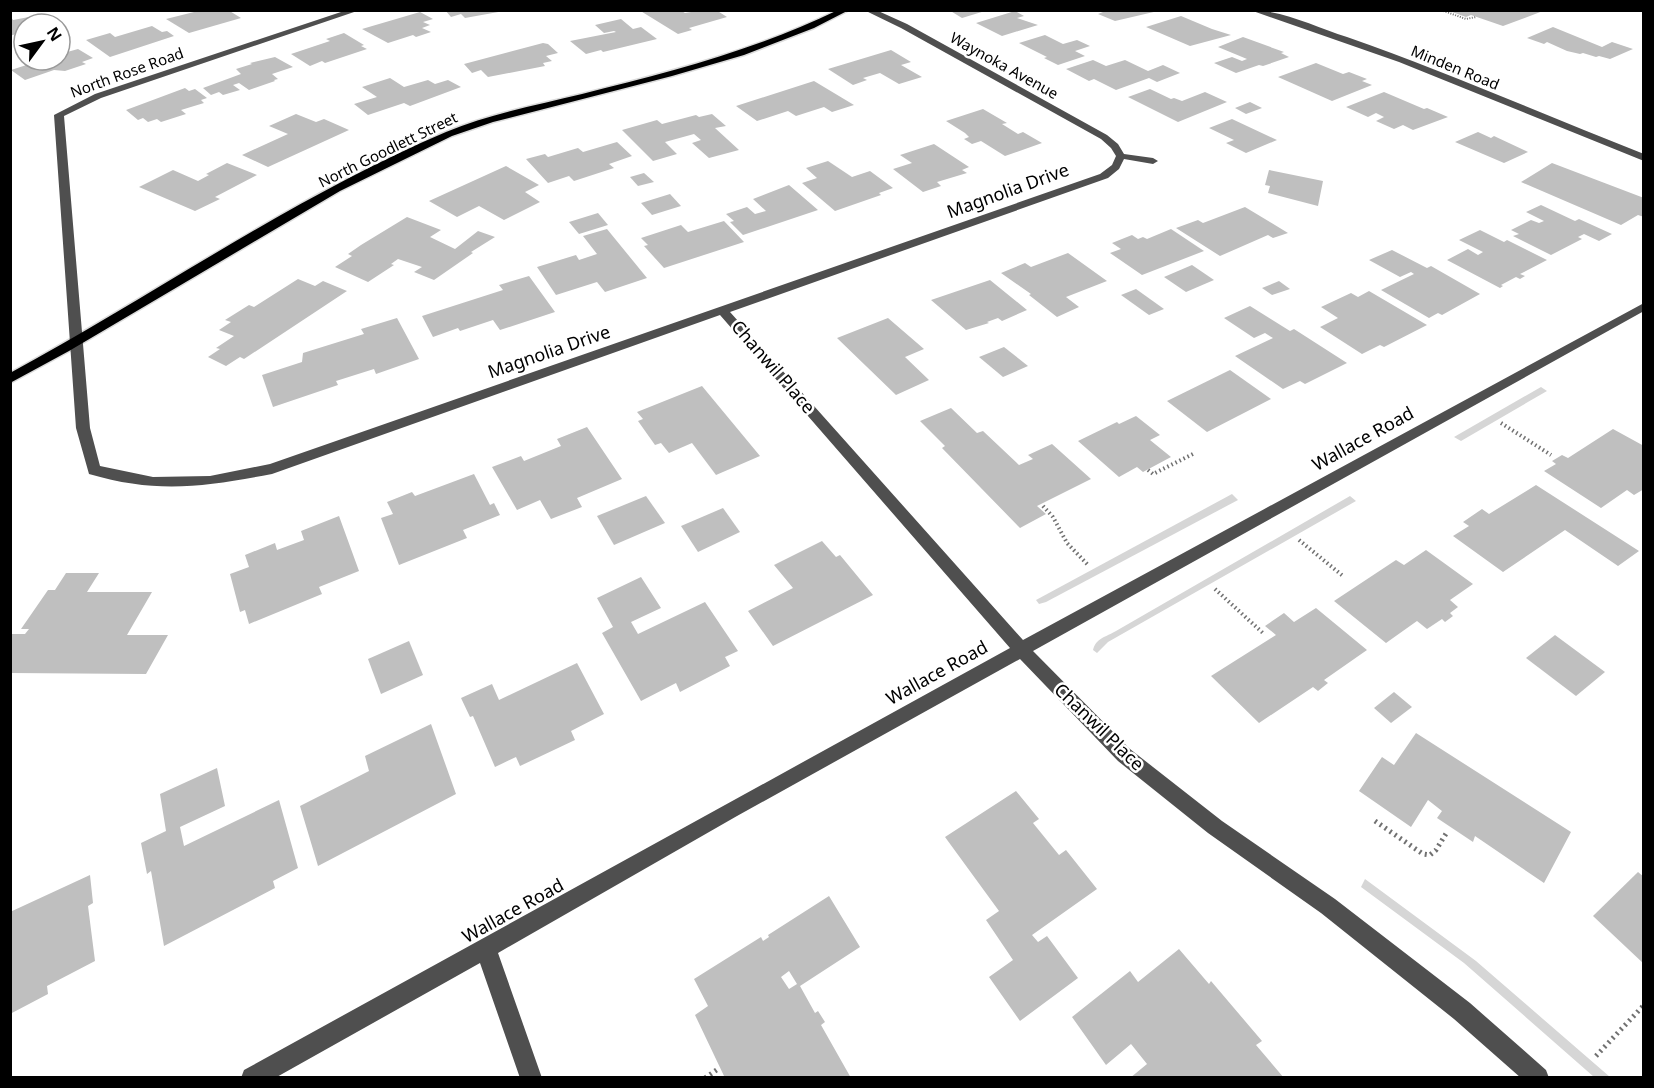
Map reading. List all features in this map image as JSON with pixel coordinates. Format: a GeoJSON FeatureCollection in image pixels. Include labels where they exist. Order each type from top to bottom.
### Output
{"type":"FeatureCollection","features":[{"type":"Feature","properties":{"kind":"main road","name":"North Goodlett Street"},"geometry":{"type":"LineString","coordinates":[[10,379],[75,345],[231,249],[348,183],[451,133],[524,111],[729,58],[786,38],[845,10]]}},
{"type":"Feature","properties":{"kind":"street","name":"North Rose Road"},"geometry":{"type":"LineString","coordinates":[[75,345],[59,115],[98,96],[356,10]]}},
{"type":"Feature","properties":{"kind":"street","name":"Waynoka Avenue"},"geometry":{"type":"LineString","coordinates":[[868,10],[904,26],[1104,137],[1115,146],[1121,156]]}},
{"type":"Feature","properties":{"kind":"street","name":"Minden Road"},"geometry":{"type":"LineString","coordinates":[[1254,10],[1326,31],[1644,158]]}},
{"type":"Feature","properties":{"kind":"street","name":"Magnolia Drive"},"geometry":{"type":"LineString","coordinates":[[75,345],[83,428],[94,470],[153,482],[210,481],[272,469],[1104,176],[1116,167],[1121,156]]}},
{"type":"Feature","properties":{"kind":"street"},"geometry":{"type":"LineString","coordinates":[[1121,156],[1153,161]]}},
{"type":"Feature","properties":{"kind":"street","name":"Wallace Road"},"geometry":{"type":"LineString","coordinates":[[252,1077],[486,949],[1021,649],[1644,306]]}},
{"type":"Feature","properties":{"kind":"street","name":"Chanwil Place"},"geometry":{"type":"LineString","coordinates":[[722,310],[1021,649],[1125,755],[1215,827],[1328,906],[1462,1011],[1538,1077]]}},
{"type":"Feature","properties":{"kind":"street"},"geometry":{"type":"LineString","coordinates":[[486,949],[531,1077]]}},
{"type":"Feature","properties":{"kind":"path"},"geometry":{"type":"LineString","coordinates":[[1441,10],[1466,19],[1476,17]]}},
{"type":"Feature","properties":{"kind":"path"},"geometry":{"type":"LineString","coordinates":[[1501,423],[1551,455]]}},
{"type":"Feature","properties":{"kind":"path"},"geometry":{"type":"LineString","coordinates":[[1148,470],[1153,474],[1195,453]]}},
{"type":"Feature","properties":{"kind":"path"},"geometry":{"type":"LineString","coordinates":[[1042,506],[1053,517],[1067,543],[1089,566]]}},
{"type":"Feature","properties":{"kind":"path"},"geometry":{"type":"LineString","coordinates":[[1299,540],[1343,576]]}},
{"type":"Feature","properties":{"kind":"path"},"geometry":{"type":"LineString","coordinates":[[1215,589],[1264,634]]}},
{"type":"Feature","properties":{"kind":"path"},"geometry":{"type":"LineString","coordinates":[[1375,821],[1423,854],[1430,855],[1436,850],[1448,832]]}},
{"type":"Feature","properties":{"kind":"path"},"geometry":{"type":"LineString","coordinates":[[1596,1056],[1644,1005]]}},
{"type":"Feature","properties":{"kind":"path"},"geometry":{"type":"LineString","coordinates":[[705,1077],[718,1069]]}},
{"type":"Feature","properties":{"kind":"shaded area"},"geometry":{"type":"Polygon","coordinates":[[[1541,387],[1547,391],[1461,441],[1454,437],[1541,387]]]}},
{"type":"Feature","properties":{"kind":"shaded area"},"geometry":{"type":"Polygon","coordinates":[[[1232,494],[1238,500],[1046,602],[1039,604],[1036,600],[1232,494]]]}},
{"type":"Feature","properties":{"kind":"shaded area"},"geometry":{"type":"Polygon","coordinates":[[[1350,496],[1356,501],[1108,642],[1097,653],[1093,650],[1102,638],[1350,496]]]}},
{"type":"Feature","properties":{"kind":"shaded area"},"geometry":{"type":"Polygon","coordinates":[[[1365,879],[1476,961],[1610,1077],[1594,1077],[1464,963],[1361,887],[1365,879]]]}},
{"type":"Feature","properties":{"kind":"building"},"geometry":{"type":"Polygon","coordinates":[[[202,10],[228,10],[241,18],[189,33],[166,19],[202,10]]]}},
{"type":"Feature","properties":{"kind":"building"},"geometry":{"type":"Polygon","coordinates":[[[445,10],[504,11],[465,18],[461,14],[451,17],[445,10]]]}},
{"type":"Feature","properties":{"kind":"building"},"geometry":{"type":"Polygon","coordinates":[[[639,10],[680,10],[685,13],[691,12],[689,10],[716,10],[727,17],[689,28],[692,30],[678,34],[639,10]]]}},
{"type":"Feature","properties":{"kind":"building"},"geometry":{"type":"Polygon","coordinates":[[[949,10],[985,10],[985,11],[962,18],[949,10]]]}},
{"type":"Feature","properties":{"kind":"building"},"geometry":{"type":"Polygon","coordinates":[[[1108,10],[1158,11],[1115,21],[1098,14],[1108,10]]]}},
{"type":"Feature","properties":{"kind":"building"},"geometry":{"type":"Polygon","coordinates":[[[1455,10],[1543,11],[1503,26],[1471,15],[1466,17],[1452,12],[1455,10]]]}},
{"type":"Feature","properties":{"kind":"building"},"geometry":{"type":"Polygon","coordinates":[[[1015,11],[1024,16],[1017,18],[1038,25],[1002,36],[976,23],[1015,11]]]}},
{"type":"Feature","properties":{"kind":"building"},"geometry":{"type":"Polygon","coordinates":[[[420,12],[433,19],[423,22],[430,25],[422,28],[431,32],[416,37],[413,35],[388,43],[362,29],[420,12]]]}},
{"type":"Feature","properties":{"kind":"building"},"geometry":{"type":"Polygon","coordinates":[[[10,16],[12,35],[10,36],[10,16]]]}},
{"type":"Feature","properties":{"kind":"building"},"geometry":{"type":"Polygon","coordinates":[[[1181,16],[1231,35],[1190,46],[1146,27],[1181,16]]]}},
{"type":"Feature","properties":{"kind":"building"},"geometry":{"type":"Polygon","coordinates":[[[621,19],[633,29],[641,27],[657,39],[586,54],[570,41],[616,32],[604,33],[595,25],[621,19]]]}},
{"type":"Feature","properties":{"kind":"building"},"geometry":{"type":"Polygon","coordinates":[[[152,26],[174,36],[110,57],[86,40],[110,33],[115,37],[152,26]]]}},
{"type":"Feature","properties":{"kind":"building"},"geometry":{"type":"Polygon","coordinates":[[[1553,27],[1602,47],[1612,42],[1633,49],[1610,59],[1567,51],[1547,42],[1544,44],[1527,38],[1553,27]]]}},
{"type":"Feature","properties":{"kind":"building"},"geometry":{"type":"Polygon","coordinates":[[[344,33],[367,49],[310,66],[291,54],[330,41],[326,39],[344,33]]]}},
{"type":"Feature","properties":{"kind":"building"},"geometry":{"type":"Polygon","coordinates":[[[1045,35],[1063,44],[1077,40],[1090,46],[1075,51],[1085,56],[1058,65],[1019,43],[1045,35]]]}},
{"type":"Feature","properties":{"kind":"building"},"geometry":{"type":"Polygon","coordinates":[[[1243,37],[1284,52],[1281,53],[1289,57],[1236,73],[1214,63],[1232,57],[1242,61],[1247,59],[1218,47],[1243,37]]]}},
{"type":"Feature","properties":{"kind":"building"},"geometry":{"type":"Polygon","coordinates":[[[543,43],[548,44],[558,53],[546,56],[552,61],[543,63],[545,66],[488,77],[481,70],[472,73],[464,64],[543,43]]]}},
{"type":"Feature","properties":{"kind":"building"},"geometry":{"type":"Polygon","coordinates":[[[78,49],[93,58],[82,62],[86,64],[72,69],[72,51],[78,49]]]}},
{"type":"Feature","properties":{"kind":"building"},"geometry":{"type":"Polygon","coordinates":[[[891,50],[911,62],[901,65],[922,77],[899,84],[880,73],[863,78],[867,80],[853,85],[828,69],[891,50]]]}},
{"type":"Feature","properties":{"kind":"building"},"geometry":{"type":"Polygon","coordinates":[[[275,57],[293,67],[272,74],[278,79],[275,81],[249,90],[239,83],[233,85],[240,90],[223,95],[219,92],[211,95],[203,88],[241,74],[236,69],[275,57]]]}},
{"type":"Feature","properties":{"kind":"building"},"geometry":{"type":"Polygon","coordinates":[[[1093,60],[1106,66],[1125,60],[1148,71],[1163,65],[1180,73],[1157,82],[1149,78],[1116,90],[1094,79],[1089,81],[1066,69],[1093,60]]]}},
{"type":"Feature","properties":{"kind":"building"},"geometry":{"type":"Polygon","coordinates":[[[1316,63],[1343,74],[1349,72],[1367,79],[1362,81],[1372,85],[1332,101],[1278,77],[1316,63]]]}},
{"type":"Feature","properties":{"kind":"building"},"geometry":{"type":"Polygon","coordinates":[[[14,72],[48,72],[25,80],[14,72]]]}},
{"type":"Feature","properties":{"kind":"building"},"geometry":{"type":"Polygon","coordinates":[[[390,78],[404,87],[428,80],[435,84],[448,80],[461,87],[410,106],[404,103],[368,115],[354,104],[377,97],[362,87],[390,78]]]}},
{"type":"Feature","properties":{"kind":"building"},"geometry":{"type":"Polygon","coordinates":[[[814,81],[854,105],[832,112],[824,107],[796,116],[788,111],[757,121],[736,106],[814,81]]]}},
{"type":"Feature","properties":{"kind":"building"},"geometry":{"type":"Polygon","coordinates":[[[185,88],[189,91],[195,89],[207,98],[201,100],[204,103],[181,110],[186,114],[161,122],[157,119],[148,122],[143,118],[138,120],[126,110],[185,88]]]}},
{"type":"Feature","properties":{"kind":"building"},"geometry":{"type":"Polygon","coordinates":[[[1150,89],[1171,99],[1182,101],[1205,92],[1227,102],[1178,122],[1128,97],[1150,89]]]}},
{"type":"Feature","properties":{"kind":"building"},"geometry":{"type":"Polygon","coordinates":[[[1384,92],[1448,117],[1413,130],[1403,125],[1394,129],[1376,121],[1384,117],[1376,113],[1368,117],[1346,107],[1384,92]]]}},
{"type":"Feature","properties":{"kind":"building"},"geometry":{"type":"Polygon","coordinates":[[[1250,102],[1262,108],[1246,114],[1235,108],[1250,102]]]}},
{"type":"Feature","properties":{"kind":"building"},"geometry":{"type":"Polygon","coordinates":[[[983,109],[1007,123],[1002,124],[1018,134],[1023,132],[1042,143],[1005,156],[981,141],[972,144],[964,139],[969,137],[965,133],[946,121],[983,109]]]}},
{"type":"Feature","properties":{"kind":"building"},"geometry":{"type":"Polygon","coordinates":[[[296,114],[316,122],[324,119],[349,130],[268,167],[242,155],[288,134],[269,126],[296,114]]]}},
{"type":"Feature","properties":{"kind":"building"},"geometry":{"type":"Polygon","coordinates":[[[712,114],[726,126],[715,128],[739,150],[709,158],[692,143],[701,140],[694,134],[665,142],[677,154],[653,161],[622,130],[657,120],[662,124],[696,115],[699,117],[712,114]]]}},
{"type":"Feature","properties":{"kind":"building"},"geometry":{"type":"Polygon","coordinates":[[[1232,119],[1277,140],[1246,153],[1226,143],[1234,140],[1209,128],[1232,119]]]}},
{"type":"Feature","properties":{"kind":"building"},"geometry":{"type":"Polygon","coordinates":[[[1478,132],[1491,138],[1494,136],[1528,152],[1504,163],[1455,142],[1478,132]]]}},
{"type":"Feature","properties":{"kind":"building"},"geometry":{"type":"Polygon","coordinates":[[[617,142],[632,156],[609,164],[614,168],[574,181],[569,176],[548,183],[526,159],[545,154],[548,157],[578,148],[583,152],[617,142]]]}},
{"type":"Feature","properties":{"kind":"building"},"geometry":{"type":"Polygon","coordinates":[[[934,144],[969,167],[962,170],[967,173],[937,182],[941,186],[923,192],[893,169],[912,163],[900,155],[934,144]]]}},
{"type":"Feature","properties":{"kind":"building"},"geometry":{"type":"Polygon","coordinates":[[[828,161],[852,177],[870,171],[893,188],[879,193],[881,195],[835,211],[802,183],[817,178],[806,168],[828,161]]]}},
{"type":"Feature","properties":{"kind":"building"},"geometry":{"type":"Polygon","coordinates":[[[227,163],[257,175],[215,197],[220,199],[195,211],[139,187],[173,170],[198,181],[227,163]]]}},
{"type":"Feature","properties":{"kind":"building"},"geometry":{"type":"Polygon","coordinates":[[[1552,163],[1644,198],[1644,217],[1638,215],[1621,225],[1521,182],[1552,163]]]}},
{"type":"Feature","properties":{"kind":"building"},"geometry":{"type":"Polygon","coordinates":[[[506,166],[539,185],[525,192],[540,202],[504,220],[479,206],[457,217],[429,201],[506,166]]]}},
{"type":"Feature","properties":{"kind":"building"},"geometry":{"type":"Polygon","coordinates":[[[1269,170],[1323,181],[1318,206],[1268,193],[1270,186],[1265,185],[1269,170]]]}},
{"type":"Feature","properties":{"kind":"building"},"geometry":{"type":"Polygon","coordinates":[[[644,173],[654,182],[638,186],[630,177],[644,173]]]}},
{"type":"Feature","properties":{"kind":"building"},"geometry":{"type":"Polygon","coordinates":[[[789,185],[818,210],[743,235],[730,222],[734,221],[726,214],[747,207],[755,214],[766,211],[753,199],[789,185]]]}},
{"type":"Feature","properties":{"kind":"building"},"geometry":{"type":"Polygon","coordinates":[[[670,194],[681,206],[652,215],[641,203],[670,194]]]}},
{"type":"Feature","properties":{"kind":"building"},"geometry":{"type":"Polygon","coordinates":[[[1541,205],[1575,221],[1579,219],[1612,234],[1599,241],[1584,234],[1578,237],[1582,239],[1551,255],[1513,236],[1519,234],[1511,230],[1531,220],[1539,223],[1544,221],[1526,212],[1541,205]]]}},
{"type":"Feature","properties":{"kind":"building"},"geometry":{"type":"Polygon","coordinates":[[[1245,207],[1288,233],[1273,238],[1268,235],[1220,256],[1176,228],[1198,220],[1203,223],[1245,207]]]}},
{"type":"Feature","properties":{"kind":"building"},"geometry":{"type":"Polygon","coordinates":[[[598,213],[608,225],[579,234],[569,222],[598,213]]]}},
{"type":"Feature","properties":{"kind":"building"},"geometry":{"type":"Polygon","coordinates":[[[407,217],[441,230],[430,237],[455,249],[478,231],[495,237],[434,280],[414,272],[422,267],[398,259],[391,264],[394,265],[368,282],[335,267],[352,256],[348,254],[407,217]]]}},
{"type":"Feature","properties":{"kind":"building"},"geometry":{"type":"Polygon","coordinates":[[[724,221],[744,242],[664,268],[644,246],[648,245],[641,238],[681,225],[688,232],[724,221]]]}},
{"type":"Feature","properties":{"kind":"building"},"geometry":{"type":"Polygon","coordinates":[[[607,229],[647,278],[605,292],[597,282],[556,295],[537,267],[576,255],[579,260],[597,254],[583,236],[607,229]]]}},
{"type":"Feature","properties":{"kind":"building"},"geometry":{"type":"Polygon","coordinates":[[[1171,229],[1204,251],[1142,275],[1110,253],[1121,249],[1112,243],[1132,235],[1138,239],[1143,237],[1147,239],[1171,229]]]}},
{"type":"Feature","properties":{"kind":"building"},"geometry":{"type":"Polygon","coordinates":[[[1480,230],[1504,242],[1507,240],[1547,260],[1520,274],[1525,276],[1520,279],[1516,277],[1501,285],[1503,286],[1500,288],[1447,260],[1468,249],[1478,255],[1483,252],[1459,240],[1480,230]]]}},
{"type":"Feature","properties":{"kind":"building"},"geometry":{"type":"Polygon","coordinates":[[[1392,250],[1427,268],[1431,266],[1480,294],[1442,315],[1438,313],[1429,318],[1381,290],[1414,274],[1411,272],[1400,277],[1369,260],[1392,250]]]}},
{"type":"Feature","properties":{"kind":"building"},"geometry":{"type":"Polygon","coordinates":[[[1068,253],[1107,281],[1066,297],[1079,307],[1057,317],[1029,295],[1031,294],[1001,273],[1025,263],[1031,267],[1068,253]]]}},
{"type":"Feature","properties":{"kind":"building"},"geometry":{"type":"Polygon","coordinates":[[[1192,265],[1214,280],[1186,292],[1164,277],[1192,265]]]}},
{"type":"Feature","properties":{"kind":"building"},"geometry":{"type":"Polygon","coordinates":[[[529,276],[555,312],[500,330],[493,320],[460,331],[458,328],[433,337],[422,316],[503,290],[499,285],[529,276]]]}},
{"type":"Feature","properties":{"kind":"building"},"geometry":{"type":"Polygon","coordinates":[[[298,279],[315,286],[323,281],[347,291],[244,359],[240,357],[226,366],[208,357],[220,349],[216,348],[234,336],[219,330],[231,322],[225,320],[249,305],[254,307],[298,279]]]}},
{"type":"Feature","properties":{"kind":"building"},"geometry":{"type":"Polygon","coordinates":[[[990,280],[1027,310],[1002,321],[998,318],[966,330],[931,300],[990,280]]]}},
{"type":"Feature","properties":{"kind":"building"},"geometry":{"type":"Polygon","coordinates":[[[1279,281],[1290,289],[1272,295],[1262,288],[1279,281]]]}},
{"type":"Feature","properties":{"kind":"building"},"geometry":{"type":"Polygon","coordinates":[[[1136,289],[1164,309],[1149,315],[1121,295],[1136,289]]]}},
{"type":"Feature","properties":{"kind":"building"},"geometry":{"type":"Polygon","coordinates":[[[1369,291],[1427,325],[1384,347],[1380,345],[1362,354],[1320,327],[1338,318],[1321,307],[1351,293],[1358,297],[1369,291]]]}},
{"type":"Feature","properties":{"kind":"building"},"geometry":{"type":"Polygon","coordinates":[[[1250,306],[1290,331],[1294,329],[1347,363],[1305,384],[1300,381],[1283,389],[1235,356],[1273,338],[1265,333],[1254,338],[1224,318],[1250,306]]]}},
{"type":"Feature","properties":{"kind":"building"},"geometry":{"type":"Polygon","coordinates":[[[397,318],[419,359],[376,374],[374,369],[336,381],[338,385],[273,407],[262,375],[302,362],[303,353],[364,334],[361,329],[397,318]]]}},
{"type":"Feature","properties":{"kind":"building"},"geometry":{"type":"Polygon","coordinates":[[[888,318],[924,349],[905,357],[929,380],[896,395],[837,338],[888,318]]]}},
{"type":"Feature","properties":{"kind":"building"},"geometry":{"type":"Polygon","coordinates":[[[1004,347],[1028,366],[1003,377],[979,357],[1004,347]]]}},
{"type":"Feature","properties":{"kind":"building"},"geometry":{"type":"Polygon","coordinates":[[[1230,370],[1271,399],[1207,432],[1167,401],[1230,370]]]}},
{"type":"Feature","properties":{"kind":"building"},"geometry":{"type":"Polygon","coordinates":[[[702,386],[760,456],[716,475],[692,443],[669,453],[661,443],[655,445],[638,421],[643,419],[637,412],[702,386]]]}},
{"type":"Feature","properties":{"kind":"building"},"geometry":{"type":"Polygon","coordinates":[[[951,408],[977,433],[983,431],[1019,465],[1033,459],[1028,455],[1052,444],[1091,479],[1037,506],[1046,514],[1020,528],[942,448],[945,446],[920,421],[951,408]]]}},
{"type":"Feature","properties":{"kind":"building"},"geometry":{"type":"Polygon","coordinates":[[[1136,416],[1160,435],[1150,440],[1171,457],[1143,472],[1137,467],[1119,477],[1078,441],[1117,422],[1119,424],[1136,416]]]}},
{"type":"Feature","properties":{"kind":"building"},"geometry":{"type":"Polygon","coordinates":[[[587,427],[622,479],[577,498],[582,507],[551,519],[540,500],[517,510],[492,467],[521,456],[524,461],[561,446],[557,439],[587,427]]]}},
{"type":"Feature","properties":{"kind":"building"},"geometry":{"type":"Polygon","coordinates":[[[1613,429],[1644,446],[1644,489],[1634,495],[1627,490],[1601,508],[1544,471],[1556,464],[1552,461],[1562,455],[1568,458],[1613,429]]]}},
{"type":"Feature","properties":{"kind":"building"},"geometry":{"type":"Polygon","coordinates":[[[474,474],[490,505],[494,503],[500,515],[463,530],[467,538],[399,565],[381,518],[393,514],[387,502],[412,492],[415,496],[474,474]]]}},
{"type":"Feature","properties":{"kind":"building"},"geometry":{"type":"Polygon","coordinates":[[[1536,485],[1639,551],[1618,566],[1565,530],[1503,572],[1453,536],[1469,526],[1463,522],[1482,509],[1489,514],[1536,485]]]}},
{"type":"Feature","properties":{"kind":"building"},"geometry":{"type":"Polygon","coordinates":[[[646,496],[665,523],[614,545],[597,516],[646,496]]]}},
{"type":"Feature","properties":{"kind":"building"},"geometry":{"type":"Polygon","coordinates":[[[723,508],[740,532],[698,552],[681,526],[723,508]]]}},
{"type":"Feature","properties":{"kind":"building"},"geometry":{"type":"Polygon","coordinates":[[[339,516],[359,571],[319,587],[322,594],[249,624],[245,610],[240,612],[230,574],[249,567],[245,555],[275,543],[277,550],[304,540],[301,531],[339,516]]]}},
{"type":"Feature","properties":{"kind":"building"},"geometry":{"type":"Polygon","coordinates":[[[822,541],[836,557],[840,555],[873,595],[773,646],[748,611],[793,588],[774,565],[822,541]]]}},
{"type":"Feature","properties":{"kind":"building"},"geometry":{"type":"Polygon","coordinates":[[[1426,550],[1473,584],[1450,600],[1458,607],[1450,613],[1453,616],[1445,622],[1442,619],[1427,629],[1417,621],[1386,643],[1334,601],[1396,560],[1404,565],[1426,550]]]}},
{"type":"Feature","properties":{"kind":"building"},"geometry":{"type":"Polygon","coordinates":[[[66,573],[99,573],[87,592],[152,592],[127,635],[168,635],[146,674],[10,673],[10,634],[25,634],[29,629],[21,629],[48,590],[55,590],[66,573]]]}},
{"type":"Feature","properties":{"kind":"building"},"geometry":{"type":"Polygon","coordinates":[[[641,577],[661,608],[631,622],[638,634],[705,602],[738,651],[725,657],[730,666],[680,692],[676,683],[641,701],[602,633],[613,627],[597,598],[641,577]]]}},
{"type":"Feature","properties":{"kind":"building"},"geometry":{"type":"Polygon","coordinates":[[[1316,608],[1367,650],[1324,680],[1328,683],[1318,691],[1313,687],[1259,723],[1211,676],[1276,635],[1265,626],[1284,613],[1294,622],[1316,608]]]}},
{"type":"Feature","properties":{"kind":"building"},"geometry":{"type":"Polygon","coordinates":[[[1555,635],[1605,672],[1576,696],[1526,658],[1555,635]]]}},
{"type":"Feature","properties":{"kind":"building"},"geometry":{"type":"Polygon","coordinates":[[[409,641],[423,675],[381,694],[368,659],[409,641]]]}},
{"type":"Feature","properties":{"kind":"building"},"geometry":{"type":"Polygon","coordinates":[[[577,663],[604,714],[571,731],[575,740],[520,766],[516,757],[495,767],[473,716],[470,717],[461,698],[492,684],[499,700],[577,663]]]}},
{"type":"Feature","properties":{"kind":"building"},"geometry":{"type":"Polygon","coordinates":[[[1394,692],[1412,707],[1391,723],[1374,708],[1394,692]]]}},
{"type":"Feature","properties":{"kind":"building"},"geometry":{"type":"Polygon","coordinates":[[[431,724],[456,794],[318,866],[300,806],[369,771],[365,756],[431,724]]]}},
{"type":"Feature","properties":{"kind":"building"},"geometry":{"type":"Polygon","coordinates":[[[1416,733],[1571,832],[1544,883],[1475,836],[1473,842],[1437,818],[1442,811],[1428,800],[1411,827],[1359,791],[1382,757],[1394,765],[1416,733]]]}},
{"type":"Feature","properties":{"kind":"building"},"geometry":{"type":"Polygon","coordinates":[[[217,768],[225,806],[180,827],[184,846],[279,800],[298,868],[273,881],[275,888],[164,946],[151,871],[147,874],[141,843],[166,831],[160,794],[217,768]]]}},
{"type":"Feature","properties":{"kind":"building"},"geometry":{"type":"Polygon","coordinates":[[[1016,791],[1039,819],[1033,823],[1059,855],[1066,850],[1097,889],[1032,935],[1038,942],[1047,936],[1078,978],[1020,1021],[989,977],[1013,960],[986,920],[999,911],[945,837],[1016,791]]]}},
{"type":"Feature","properties":{"kind":"building"},"geometry":{"type":"Polygon","coordinates":[[[1638,872],[1644,877],[1644,964],[1593,916],[1638,872]]]}},
{"type":"Feature","properties":{"kind":"building"},"geometry":{"type":"Polygon","coordinates":[[[90,875],[93,903],[88,906],[95,961],[47,986],[48,994],[10,1014],[10,912],[90,875]]]}},
{"type":"Feature","properties":{"kind":"building"},"geometry":{"type":"Polygon","coordinates":[[[829,896],[860,947],[800,986],[815,1013],[818,1011],[825,1022],[821,1025],[851,1078],[725,1078],[695,1015],[708,1006],[694,979],[761,937],[763,941],[769,937],[768,935],[829,896]],[[789,971],[781,977],[789,989],[797,984],[789,971]]]}},
{"type":"Feature","properties":{"kind":"building"},"geometry":{"type":"Polygon","coordinates":[[[1179,949],[1209,984],[1211,981],[1262,1041],[1256,1045],[1284,1078],[1130,1078],[1147,1064],[1131,1044],[1106,1065],[1072,1017],[1130,971],[1138,982],[1179,949]]]}}]}
